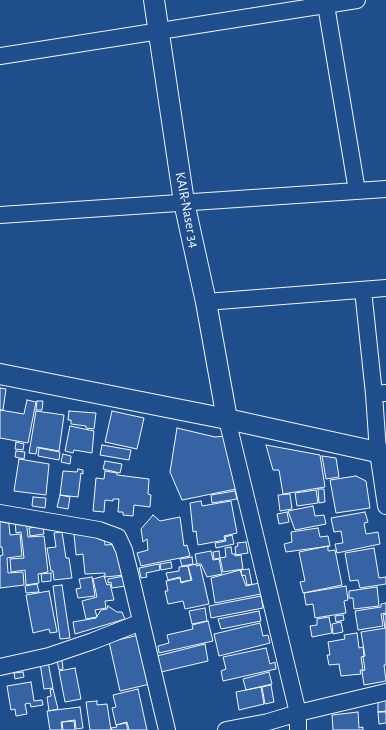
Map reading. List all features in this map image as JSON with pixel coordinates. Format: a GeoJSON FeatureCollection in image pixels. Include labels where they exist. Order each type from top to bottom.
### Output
{"type":"FeatureCollection","features":[{"type":"Feature","properties":{"kind":"street","name":"KAIR-Naser 34"},"geometry":{"type":"LineString","coordinates":[[154,0],[184,202],[206,302],[227,419]]}},
{"type":"Feature","properties":{"kind":"street"},"geometry":{"type":"LineString","coordinates":[[0,56],[357,0]]}},
{"type":"Feature","properties":{"kind":"street"},"geometry":{"type":"LineString","coordinates":[[326,5],[357,191]]}},
{"type":"Feature","properties":{"kind":"street"},"geometry":{"type":"LineString","coordinates":[[0,215],[386,189]]}},
{"type":"Feature","properties":{"kind":"street"},"geometry":{"type":"LineString","coordinates":[[206,302],[386,288]]}},
{"type":"Feature","properties":{"kind":"street"},"geometry":{"type":"LineString","coordinates":[[363,290],[380,393],[386,506]]}},
{"type":"Feature","properties":{"kind":"street"},"geometry":{"type":"LineString","coordinates":[[0,374],[227,419],[382,453]]}},
{"type":"Feature","properties":{"kind":"street"},"geometry":{"type":"LineString","coordinates":[[227,419],[298,713],[298,730]]}},
{"type":"Feature","properties":{"kind":"street"},"geometry":{"type":"LineString","coordinates":[[0,513],[99,530],[118,537],[124,550],[167,730]]}},
{"type":"Feature","properties":{"kind":"street"},"geometry":{"type":"LineString","coordinates":[[0,667],[56,653],[93,641],[141,622]]}},
{"type":"Feature","properties":{"kind":"street"},"geometry":{"type":"LineString","coordinates":[[226,730],[268,722],[298,713],[386,692]]}},
{"type":"Feature","properties":{"kind":"building"},"geometry":{"type":"Polygon","coordinates":[[[0,388],[6,389],[3,410],[0,410],[0,388]]]}},
{"type":"Feature","properties":{"kind":"building"},"geometry":{"type":"Polygon","coordinates":[[[27,400],[36,402],[28,443],[0,438],[0,410],[24,414],[27,400]]]}},
{"type":"Feature","properties":{"kind":"building"},"geometry":{"type":"Polygon","coordinates":[[[37,401],[43,401],[42,410],[36,410],[37,401]]]}},
{"type":"Feature","properties":{"kind":"building"},"geometry":{"type":"Polygon","coordinates":[[[36,411],[64,415],[59,451],[37,447],[36,454],[29,453],[36,411]]]}},
{"type":"Feature","properties":{"kind":"building"},"geometry":{"type":"Polygon","coordinates":[[[69,411],[96,413],[94,429],[86,428],[86,426],[71,424],[71,420],[68,420],[69,411]]]}},
{"type":"Feature","properties":{"kind":"building"},"geometry":{"type":"Polygon","coordinates":[[[112,411],[144,418],[137,449],[105,442],[112,411]]]}},
{"type":"Feature","properties":{"kind":"building"},"geometry":{"type":"Polygon","coordinates":[[[70,426],[94,431],[92,453],[74,450],[73,453],[65,451],[70,426]]]}},
{"type":"Feature","properties":{"kind":"building"},"geometry":{"type":"Polygon","coordinates":[[[177,428],[215,437],[225,436],[236,489],[182,500],[170,472],[177,428]]]}},
{"type":"Feature","properties":{"kind":"building"},"geometry":{"type":"Polygon","coordinates":[[[16,442],[24,444],[23,450],[15,449],[16,442]]]}},
{"type":"Feature","properties":{"kind":"building"},"geometry":{"type":"Polygon","coordinates":[[[102,445],[131,450],[129,460],[100,455],[102,445]]]}},
{"type":"Feature","properties":{"kind":"building"},"geometry":{"type":"Polygon","coordinates":[[[266,445],[320,455],[325,487],[283,494],[279,470],[273,470],[266,445]]]}},
{"type":"Feature","properties":{"kind":"building"},"geometry":{"type":"Polygon","coordinates":[[[39,448],[60,452],[59,460],[38,456],[39,448]]]}},
{"type":"Feature","properties":{"kind":"building"},"geometry":{"type":"Polygon","coordinates":[[[16,451],[25,452],[24,459],[15,457],[16,451]]]}},
{"type":"Feature","properties":{"kind":"building"},"geometry":{"type":"Polygon","coordinates":[[[63,454],[71,456],[70,464],[61,462],[63,454]]]}},
{"type":"Feature","properties":{"kind":"building"},"geometry":{"type":"Polygon","coordinates":[[[322,456],[336,458],[339,477],[326,479],[322,456]]]}},
{"type":"Feature","properties":{"kind":"building"},"geometry":{"type":"Polygon","coordinates":[[[19,459],[49,464],[46,495],[14,491],[19,459]]]}},
{"type":"Feature","properties":{"kind":"building"},"geometry":{"type":"Polygon","coordinates":[[[105,461],[122,464],[120,473],[103,469],[105,461]]]}},
{"type":"Feature","properties":{"kind":"building"},"geometry":{"type":"Polygon","coordinates":[[[78,469],[83,470],[83,474],[81,473],[78,497],[60,495],[63,471],[77,472],[78,469]]]}},
{"type":"Feature","properties":{"kind":"building"},"geometry":{"type":"Polygon","coordinates":[[[105,471],[117,473],[117,475],[149,479],[148,494],[151,495],[150,507],[134,505],[133,516],[123,515],[123,512],[118,512],[119,499],[113,499],[113,501],[105,500],[104,512],[93,511],[96,478],[104,479],[105,471]]]}},
{"type":"Feature","properties":{"kind":"building"},"geometry":{"type":"Polygon","coordinates":[[[356,476],[366,481],[370,508],[336,513],[330,480],[356,476]]]}},
{"type":"Feature","properties":{"kind":"building"},"geometry":{"type":"Polygon","coordinates":[[[318,489],[324,489],[325,502],[319,503],[318,489]]]}},
{"type":"Feature","properties":{"kind":"building"},"geometry":{"type":"Polygon","coordinates":[[[316,490],[318,503],[297,506],[295,493],[316,490]]]}},
{"type":"Feature","properties":{"kind":"building"},"geometry":{"type":"Polygon","coordinates":[[[235,491],[237,499],[212,503],[211,495],[235,491]]]}},
{"type":"Feature","properties":{"kind":"building"},"geometry":{"type":"Polygon","coordinates":[[[290,494],[292,509],[280,511],[278,495],[290,494]]]}},
{"type":"Feature","properties":{"kind":"building"},"geometry":{"type":"Polygon","coordinates":[[[60,495],[70,497],[68,509],[57,507],[60,495]]]}},
{"type":"Feature","properties":{"kind":"building"},"geometry":{"type":"Polygon","coordinates":[[[33,497],[46,498],[45,508],[32,506],[33,497]]]}},
{"type":"Feature","properties":{"kind":"building"},"geometry":{"type":"Polygon","coordinates":[[[201,501],[202,506],[231,501],[237,533],[224,536],[225,540],[198,545],[196,531],[193,532],[190,503],[201,501]]]}},
{"type":"Feature","properties":{"kind":"building"},"geometry":{"type":"Polygon","coordinates":[[[313,506],[315,516],[324,515],[326,524],[295,530],[288,511],[313,506]]]}},
{"type":"Feature","properties":{"kind":"building"},"geometry":{"type":"Polygon","coordinates":[[[287,512],[289,522],[279,524],[277,514],[287,512]]]}},
{"type":"Feature","properties":{"kind":"building"},"geometry":{"type":"Polygon","coordinates":[[[365,512],[368,522],[364,523],[366,534],[378,532],[380,544],[337,553],[335,544],[343,543],[341,531],[334,532],[331,518],[365,512]]]}},
{"type":"Feature","properties":{"kind":"building"},"geometry":{"type":"Polygon","coordinates":[[[8,514],[10,535],[20,534],[22,556],[7,558],[8,573],[23,572],[24,585],[0,588],[0,556],[3,555],[2,547],[0,547],[0,515],[8,514]]]}},
{"type":"Feature","properties":{"kind":"building"},"geometry":{"type":"Polygon","coordinates":[[[153,515],[160,521],[180,517],[184,546],[187,545],[190,556],[141,566],[137,553],[148,550],[147,539],[143,542],[141,529],[153,515]]]}},
{"type":"Feature","properties":{"kind":"building"},"geometry":{"type":"Polygon","coordinates":[[[26,519],[28,537],[44,536],[48,572],[38,574],[39,583],[26,585],[25,570],[11,572],[10,559],[24,558],[21,532],[16,533],[15,521],[26,519]]]}},
{"type":"Feature","properties":{"kind":"building"},"geometry":{"type":"Polygon","coordinates":[[[43,526],[44,534],[30,536],[29,528],[43,526]]]}},
{"type":"Feature","properties":{"kind":"building"},"geometry":{"type":"Polygon","coordinates":[[[318,528],[320,537],[328,536],[330,546],[286,552],[284,544],[292,542],[291,532],[318,528]]]}},
{"type":"Feature","properties":{"kind":"building"},"geometry":{"type":"Polygon","coordinates":[[[62,532],[66,558],[69,558],[72,578],[54,580],[47,548],[56,547],[54,533],[62,532]]]}},
{"type":"Feature","properties":{"kind":"building"},"geometry":{"type":"Polygon","coordinates":[[[103,532],[105,545],[122,544],[125,575],[105,577],[105,573],[85,574],[83,554],[76,555],[74,534],[103,532]]]}},
{"type":"Feature","properties":{"kind":"building"},"geometry":{"type":"Polygon","coordinates":[[[232,535],[234,544],[216,548],[215,543],[226,541],[225,537],[232,535]]]}},
{"type":"Feature","properties":{"kind":"building"},"geometry":{"type":"Polygon","coordinates":[[[246,542],[248,553],[236,555],[235,547],[238,546],[237,543],[246,542]]]}},
{"type":"Feature","properties":{"kind":"building"},"geometry":{"type":"Polygon","coordinates":[[[328,546],[328,551],[335,550],[342,585],[303,593],[300,582],[305,581],[299,552],[328,546]]]}},
{"type":"Feature","properties":{"kind":"building"},"geometry":{"type":"Polygon","coordinates":[[[231,547],[232,554],[235,554],[235,556],[241,555],[243,569],[223,572],[220,558],[226,557],[225,548],[231,547]]]}},
{"type":"Feature","properties":{"kind":"building"},"geometry":{"type":"Polygon","coordinates":[[[374,548],[379,578],[386,577],[386,584],[360,588],[358,580],[350,581],[345,553],[374,548]]]}},
{"type":"Feature","properties":{"kind":"building"},"geometry":{"type":"Polygon","coordinates":[[[211,551],[213,560],[219,559],[222,574],[207,577],[201,564],[197,564],[195,554],[211,551]]]}},
{"type":"Feature","properties":{"kind":"building"},"geometry":{"type":"Polygon","coordinates":[[[219,551],[220,558],[214,559],[213,552],[219,551]]]}},
{"type":"Feature","properties":{"kind":"building"},"geometry":{"type":"Polygon","coordinates":[[[192,557],[193,564],[182,566],[180,559],[192,557]]]}},
{"type":"Feature","properties":{"kind":"building"},"geometry":{"type":"Polygon","coordinates":[[[171,562],[172,568],[161,570],[160,564],[171,562]]]}},
{"type":"Feature","properties":{"kind":"building"},"geometry":{"type":"Polygon","coordinates":[[[159,564],[160,570],[146,573],[147,577],[141,578],[139,568],[159,564]]]}},
{"type":"Feature","properties":{"kind":"building"},"geometry":{"type":"Polygon","coordinates":[[[196,564],[196,566],[200,565],[209,604],[185,609],[183,601],[168,604],[165,591],[168,591],[166,581],[180,578],[181,583],[192,580],[188,566],[196,564]]]}},
{"type":"Feature","properties":{"kind":"building"},"geometry":{"type":"Polygon","coordinates":[[[188,566],[191,580],[181,582],[180,577],[168,580],[166,573],[179,571],[179,567],[188,566]]]}},
{"type":"Feature","properties":{"kind":"building"},"geometry":{"type":"Polygon","coordinates":[[[249,569],[252,584],[247,585],[245,575],[242,576],[241,570],[249,569]]]}},
{"type":"Feature","properties":{"kind":"building"},"geometry":{"type":"Polygon","coordinates":[[[240,570],[246,586],[259,583],[261,594],[215,603],[211,578],[240,570]]]}},
{"type":"Feature","properties":{"kind":"building"},"geometry":{"type":"Polygon","coordinates":[[[51,573],[51,581],[42,582],[41,574],[51,573]]]}},
{"type":"Feature","properties":{"kind":"building"},"geometry":{"type":"Polygon","coordinates":[[[104,576],[107,585],[110,584],[114,600],[105,601],[106,608],[95,610],[97,617],[86,619],[82,601],[97,597],[93,579],[104,576]]]}},
{"type":"Feature","properties":{"kind":"building"},"geometry":{"type":"Polygon","coordinates":[[[124,576],[126,586],[112,588],[111,582],[108,583],[108,579],[124,576]]]}},
{"type":"Feature","properties":{"kind":"building"},"geometry":{"type":"Polygon","coordinates":[[[92,577],[95,596],[78,598],[76,589],[81,588],[79,579],[92,577]]]}},
{"type":"Feature","properties":{"kind":"building"},"geometry":{"type":"Polygon","coordinates":[[[37,584],[39,592],[26,593],[25,586],[37,584]]]}},
{"type":"Feature","properties":{"kind":"building"},"geometry":{"type":"Polygon","coordinates":[[[62,585],[70,638],[60,639],[53,586],[62,585]]]}},
{"type":"Feature","properties":{"kind":"building"},"geometry":{"type":"Polygon","coordinates":[[[346,586],[348,600],[344,601],[346,613],[315,618],[313,604],[306,605],[304,593],[346,586]]]}},
{"type":"Feature","properties":{"kind":"building"},"geometry":{"type":"Polygon","coordinates":[[[377,587],[379,606],[354,609],[353,598],[349,598],[349,591],[377,587]]]}},
{"type":"Feature","properties":{"kind":"building"},"geometry":{"type":"Polygon","coordinates":[[[49,591],[57,632],[50,633],[49,629],[33,633],[26,595],[49,591]]]}},
{"type":"Feature","properties":{"kind":"building"},"geometry":{"type":"Polygon","coordinates":[[[261,596],[263,608],[211,618],[209,606],[261,596]]]}},
{"type":"Feature","properties":{"kind":"building"},"geometry":{"type":"Polygon","coordinates":[[[386,603],[386,613],[381,614],[383,626],[358,630],[355,611],[381,607],[381,604],[386,603]]]}},
{"type":"Feature","properties":{"kind":"building"},"geometry":{"type":"Polygon","coordinates":[[[108,606],[117,612],[122,612],[125,619],[75,634],[73,622],[96,618],[101,610],[107,609],[108,606]]]}},
{"type":"Feature","properties":{"kind":"building"},"geometry":{"type":"Polygon","coordinates":[[[205,608],[207,621],[192,624],[189,611],[205,608]]]}},
{"type":"Feature","properties":{"kind":"building"},"geometry":{"type":"Polygon","coordinates":[[[259,611],[261,621],[221,629],[218,619],[259,611]]]}},
{"type":"Feature","properties":{"kind":"building"},"geometry":{"type":"Polygon","coordinates":[[[386,614],[386,628],[385,628],[383,615],[386,614]]]}},
{"type":"Feature","properties":{"kind":"building"},"geometry":{"type":"Polygon","coordinates":[[[343,615],[344,620],[336,622],[335,616],[343,615]]]}},
{"type":"Feature","properties":{"kind":"building"},"geometry":{"type":"Polygon","coordinates":[[[329,617],[332,633],[312,637],[310,626],[317,625],[317,619],[329,617]]]}},
{"type":"Feature","properties":{"kind":"building"},"geometry":{"type":"Polygon","coordinates":[[[208,621],[213,641],[159,653],[158,646],[169,643],[167,635],[193,629],[192,625],[208,621]]]}},
{"type":"Feature","properties":{"kind":"building"},"geometry":{"type":"Polygon","coordinates":[[[341,622],[343,632],[333,634],[332,624],[341,622]]]}},
{"type":"Feature","properties":{"kind":"building"},"geometry":{"type":"Polygon","coordinates":[[[260,623],[263,636],[268,635],[270,643],[219,656],[214,634],[260,623]]]}},
{"type":"Feature","properties":{"kind":"building"},"geometry":{"type":"Polygon","coordinates":[[[386,628],[386,665],[384,665],[386,681],[364,685],[362,671],[365,670],[363,657],[365,656],[361,632],[386,628]]]}},
{"type":"Feature","properties":{"kind":"building"},"geometry":{"type":"Polygon","coordinates":[[[357,633],[359,648],[363,647],[364,656],[361,657],[363,670],[360,670],[361,674],[341,676],[339,664],[329,665],[327,655],[330,655],[328,642],[345,639],[344,635],[357,633]]]}},
{"type":"Feature","properties":{"kind":"building"},"geometry":{"type":"Polygon","coordinates":[[[139,635],[150,684],[120,691],[109,642],[139,635]]]}},
{"type":"Feature","properties":{"kind":"building"},"geometry":{"type":"Polygon","coordinates":[[[205,644],[208,661],[161,672],[157,656],[205,644]]]}},
{"type":"Feature","properties":{"kind":"building"},"geometry":{"type":"Polygon","coordinates":[[[266,648],[270,664],[275,662],[276,669],[223,681],[221,671],[226,669],[223,657],[266,648]]]}},
{"type":"Feature","properties":{"kind":"building"},"geometry":{"type":"Polygon","coordinates":[[[62,660],[63,669],[59,670],[57,661],[62,660]]]}},
{"type":"Feature","properties":{"kind":"building"},"geometry":{"type":"Polygon","coordinates":[[[48,662],[53,688],[44,689],[40,663],[48,662]]]}},
{"type":"Feature","properties":{"kind":"building"},"geometry":{"type":"Polygon","coordinates":[[[75,668],[81,699],[65,702],[59,671],[75,668]]]}},
{"type":"Feature","properties":{"kind":"building"},"geometry":{"type":"Polygon","coordinates":[[[23,672],[24,677],[15,679],[14,673],[23,672]]]}},
{"type":"Feature","properties":{"kind":"building"},"geometry":{"type":"Polygon","coordinates":[[[269,672],[272,684],[246,690],[243,679],[269,672]]]}},
{"type":"Feature","properties":{"kind":"building"},"geometry":{"type":"Polygon","coordinates":[[[31,682],[34,701],[42,700],[43,705],[31,707],[30,703],[25,704],[27,714],[16,716],[15,709],[11,710],[7,686],[31,682]]]}},
{"type":"Feature","properties":{"kind":"building"},"geometry":{"type":"Polygon","coordinates":[[[271,685],[274,702],[265,704],[262,687],[271,685]]]}},
{"type":"Feature","properties":{"kind":"building"},"geometry":{"type":"Polygon","coordinates":[[[261,687],[264,704],[239,710],[236,692],[261,687]]]}},
{"type":"Feature","properties":{"kind":"building"},"geometry":{"type":"Polygon","coordinates":[[[53,689],[58,709],[49,711],[47,697],[51,696],[50,690],[53,689]]]}},
{"type":"Feature","properties":{"kind":"building"},"geometry":{"type":"Polygon","coordinates":[[[138,689],[147,730],[129,730],[127,722],[116,725],[112,708],[116,707],[113,695],[138,689]]]}},
{"type":"Feature","properties":{"kind":"building"},"geometry":{"type":"Polygon","coordinates":[[[386,700],[386,711],[378,712],[378,701],[386,700]]]}},
{"type":"Feature","properties":{"kind":"building"},"geometry":{"type":"Polygon","coordinates":[[[97,701],[97,705],[107,704],[111,730],[90,730],[86,702],[97,701]]]}},
{"type":"Feature","properties":{"kind":"building"},"geometry":{"type":"Polygon","coordinates":[[[80,707],[83,728],[76,729],[75,720],[61,722],[62,730],[50,730],[47,711],[80,707]]]}},
{"type":"Feature","properties":{"kind":"building"},"geometry":{"type":"Polygon","coordinates":[[[358,712],[359,728],[363,727],[363,730],[333,730],[332,715],[358,712]]]}},
{"type":"Feature","properties":{"kind":"building"},"geometry":{"type":"Polygon","coordinates":[[[378,712],[386,712],[386,723],[379,724],[378,712]]]}},
{"type":"Feature","properties":{"kind":"building"},"geometry":{"type":"Polygon","coordinates":[[[74,721],[75,730],[63,730],[62,722],[74,721]]]}},
{"type":"Feature","properties":{"kind":"building"},"geometry":{"type":"Polygon","coordinates":[[[126,723],[128,730],[112,730],[111,728],[117,727],[116,725],[126,723]]]}}]}
